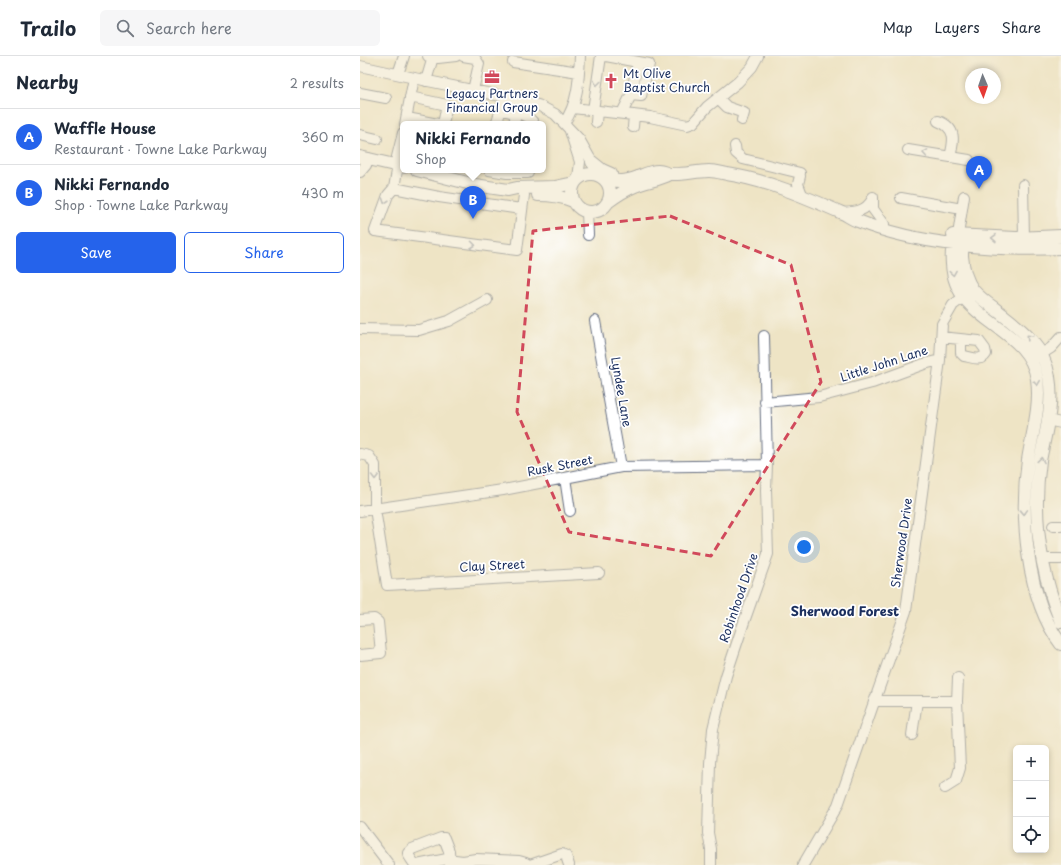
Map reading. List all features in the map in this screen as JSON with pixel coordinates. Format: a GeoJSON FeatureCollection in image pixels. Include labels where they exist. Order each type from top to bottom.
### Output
{"type":"FeatureCollection","features":[{"type":"Feature","properties":{"kind":"main road"},"geometry":{"type":"LineString","coordinates":[[364,158],[399,166]]}},
{"type":"Feature","properties":{"kind":"main road"},"geometry":{"type":"LineString","coordinates":[[592,162],[607,172],[621,176],[660,171],[670,174],[710,171],[748,178],[803,197],[858,221],[896,233],[958,241],[1061,236]]}},
{"type":"Feature","properties":{"kind":"main road"},"geometry":{"type":"LineString","coordinates":[[429,173],[487,187],[508,190],[517,188],[555,187],[576,180],[584,175],[591,174],[614,182],[625,181],[637,178],[648,172]]}},
{"type":"Feature","properties":{"kind":"main road"},"geometry":{"type":"LineString","coordinates":[[576,180],[572,189],[573,201],[576,206],[587,212],[593,212],[599,210],[617,195],[635,186],[670,174]]}},
{"type":"Feature","properties":{"kind":"main road"},"geometry":{"type":"LineString","coordinates":[[600,176],[608,183],[610,190],[608,202]]}},
{"type":"Feature","properties":{"kind":"main road"},"geometry":{"type":"LineString","coordinates":[[508,190],[515,194],[553,195],[565,197],[573,201]]}},
{"type":"Feature","properties":{"kind":"main road"},"geometry":{"type":"LineString","coordinates":[[842,213],[980,246],[1027,249],[1061,248]]}},
{"type":"Feature","properties":{"kind":"main road"},"geometry":{"type":"LineString","coordinates":[[958,241],[964,269],[974,290],[985,302],[1027,334],[1035,343],[1047,365],[1050,389],[1048,420],[1040,461],[1037,521],[1042,559],[1050,592],[1061,622]]}},
{"type":"Feature","properties":{"kind":"main road"},"geometry":{"type":"LineString","coordinates":[[958,241],[952,261],[954,278],[963,298],[976,311],[1018,343],[1025,351],[1035,369],[1038,401],[1025,481],[1024,515],[1030,561],[1038,596],[1052,630],[1061,644]]}},
{"type":"Feature","properties":{"kind":"main road"},"geometry":{"type":"LineString","coordinates":[[964,269],[968,254],[980,246]]}},
{"type":"Feature","properties":{"kind":"street"},"geometry":{"type":"LineString","coordinates":[[398,74],[404,56]]}},
{"type":"Feature","properties":{"kind":"street"},"geometry":{"type":"LineString","coordinates":[[426,80],[431,57],[448,58],[456,56]]}},
{"type":"Feature","properties":{"kind":"street"},"geometry":{"type":"LineString","coordinates":[[463,56],[475,58],[479,64],[474,90]]}},
{"type":"Feature","properties":{"kind":"street"},"geometry":{"type":"LineString","coordinates":[[576,180],[580,172],[580,162],[567,127],[573,108],[580,56]]}},
{"type":"Feature","properties":{"kind":"street"},"geometry":{"type":"LineString","coordinates":[[596,122],[595,110],[601,56]]}},
{"type":"Feature","properties":{"kind":"street"},"geometry":{"type":"LineString","coordinates":[[606,56],[648,64],[641,96],[631,95],[622,113]]}},
{"type":"Feature","properties":{"kind":"street"},"geometry":{"type":"LineString","coordinates":[[573,108],[659,118],[687,125],[693,123],[708,107],[745,75],[758,56]]}},
{"type":"Feature","properties":{"kind":"street"},"geometry":{"type":"LineString","coordinates":[[513,62],[540,60],[579,72]]}},
{"type":"Feature","properties":{"kind":"street"},"geometry":{"type":"LineString","coordinates":[[360,66],[504,96],[538,105],[555,114],[579,139],[600,176]]}},
{"type":"Feature","properties":{"kind":"street"},"geometry":{"type":"LineString","coordinates":[[406,121],[414,78]]}},
{"type":"Feature","properties":{"kind":"street"},"geometry":{"type":"LineString","coordinates":[[360,93],[386,98]]}},
{"type":"Feature","properties":{"kind":"street"},"geometry":{"type":"LineString","coordinates":[[410,96],[447,105],[444,121]]}},
{"type":"Feature","properties":{"kind":"street"},"geometry":{"type":"LineString","coordinates":[[497,121],[502,110],[504,96]]}},
{"type":"Feature","properties":{"kind":"street"},"geometry":{"type":"LineString","coordinates":[[718,98],[727,107],[744,114],[742,120]]}},
{"type":"Feature","properties":{"kind":"street"},"geometry":{"type":"LineString","coordinates":[[502,110],[524,115],[532,121]]}},
{"type":"Feature","properties":{"kind":"street"},"geometry":{"type":"LineString","coordinates":[[515,121],[516,113]]}},
{"type":"Feature","properties":{"kind":"street"},"geometry":{"type":"LineString","coordinates":[[632,127],[634,115]]}},
{"type":"Feature","properties":{"kind":"street"},"geometry":{"type":"LineString","coordinates":[[938,121],[946,124],[952,133],[953,143],[950,157]]}},
{"type":"Feature","properties":{"kind":"street"},"geometry":{"type":"LineString","coordinates":[[360,135],[377,139]]}},
{"type":"Feature","properties":{"kind":"street"},"geometry":{"type":"LineString","coordinates":[[735,146],[736,153],[743,158],[799,177]]}},
{"type":"Feature","properties":{"kind":"street"},"geometry":{"type":"LineString","coordinates":[[908,150],[969,160]]}},
{"type":"Feature","properties":{"kind":"street"},"geometry":{"type":"LineString","coordinates":[[360,171],[366,164],[364,158]]}},
{"type":"Feature","properties":{"kind":"street"},"geometry":{"type":"LineString","coordinates":[[399,166],[394,188],[388,194],[375,231],[517,250],[524,195]]}},
{"type":"Feature","properties":{"kind":"street"},"geometry":{"type":"LineString","coordinates":[[487,187],[488,173]]}},
{"type":"Feature","properties":{"kind":"street"},"geometry":{"type":"LineString","coordinates":[[786,191],[793,188],[799,177]]}},
{"type":"Feature","properties":{"kind":"street"},"geometry":{"type":"LineString","coordinates":[[799,177],[800,192],[803,197]]}},
{"type":"Feature","properties":{"kind":"street"},"geometry":{"type":"LineString","coordinates":[[1023,185],[1024,238]]}},
{"type":"Feature","properties":{"kind":"street"},"geometry":{"type":"LineString","coordinates":[[394,188],[453,200],[522,209]]}},
{"type":"Feature","properties":{"kind":"street"},"geometry":{"type":"LineString","coordinates":[[958,241],[964,196]]}},
{"type":"Feature","properties":{"kind":"street"},"geometry":{"type":"LineString","coordinates":[[842,213],[855,212],[864,209],[873,197],[873,209],[884,224]]}},
{"type":"Feature","properties":{"kind":"street"},"geometry":{"type":"LineString","coordinates":[[901,198],[962,209]]}},
{"type":"Feature","properties":{"kind":"street"},"geometry":{"type":"LineString","coordinates":[[587,212],[588,235]]}},
{"type":"Feature","properties":{"kind":"street","name":"Sherwood Drive"},"geometry":{"type":"LineString","coordinates":[[803,865],[838,805],[906,611],[940,360],[942,324],[953,305],[974,290]]}},
{"type":"Feature","properties":{"kind":"street"},"geometry":{"type":"LineString","coordinates":[[360,329],[419,330],[448,321],[487,300]]}},
{"type":"Feature","properties":{"kind":"street","name":"Lyndee Lane"},"geometry":{"type":"LineString","coordinates":[[595,321],[621,467]]}},
{"type":"Feature","properties":{"kind":"street","name":"Robinhood Drive"},"geometry":{"type":"LineString","coordinates":[[711,865],[711,849],[708,833],[710,763],[713,729],[729,669],[768,554],[764,336]]}},
{"type":"Feature","properties":{"kind":"street"},"geometry":{"type":"LineString","coordinates":[[941,337],[960,340]]}},
{"type":"Feature","properties":{"kind":"street"},"geometry":{"type":"LineString","coordinates":[[1030,360],[1051,348],[1061,339]]}},
{"type":"Feature","properties":{"kind":"street","name":"Little John Lane"},"geometry":{"type":"LineString","coordinates":[[765,402],[819,397],[872,383],[924,364],[940,360]]}},
{"type":"Feature","properties":{"kind":"street"},"geometry":{"type":"LineString","coordinates":[[1048,420],[1061,423]]}},
{"type":"Feature","properties":{"kind":"street"},"geometry":{"type":"LineString","coordinates":[[360,454],[369,456],[375,465],[375,509]]}},
{"type":"Feature","properties":{"kind":"street","name":"Rusk Street"},"geometry":{"type":"LineString","coordinates":[[360,511],[503,490],[621,467],[767,465]]}},
{"type":"Feature","properties":{"kind":"street"},"geometry":{"type":"LineString","coordinates":[[565,478],[570,511]]}},
{"type":"Feature","properties":{"kind":"street","name":"Clay Street"},"geometry":{"type":"LineString","coordinates":[[375,509],[386,585],[599,573]]}},
{"type":"Feature","properties":{"kind":"street"},"geometry":{"type":"LineString","coordinates":[[1042,559],[1061,559]]}},
{"type":"Feature","properties":{"kind":"street"},"geometry":{"type":"LineString","coordinates":[[360,620],[374,619],[378,622],[381,654],[360,655]]}},
{"type":"Feature","properties":{"kind":"street"},"geometry":{"type":"LineString","coordinates":[[945,788],[956,781],[960,768],[957,701],[958,678]]}},
{"type":"Feature","properties":{"kind":"street"},"geometry":{"type":"LineString","coordinates":[[912,735],[917,701]]}},
{"type":"Feature","properties":{"kind":"street"},"geometry":{"type":"LineString","coordinates":[[874,702],[957,701]]}},
{"type":"Feature","properties":{"kind":"street"},"geometry":{"type":"LineString","coordinates":[[360,827],[389,865]]}},
{"type":"Feature","properties":{"kind":"street"},"geometry":{"type":"LineString","coordinates":[[450,862],[449,851],[444,838],[412,849],[408,853],[416,865],[432,862],[450,862],[519,860],[527,865]]}},
{"type":"Feature","properties":{"kind":"street"},"geometry":{"type":"LineString","coordinates":[[530,865],[562,854],[566,856],[569,865]]}},
{"type":"Feature","properties":{"kind":"highlighted area"},"geometry":{"type":"Polygon","coordinates":[[[670,216],[791,265],[821,382],[711,556],[569,532],[517,412],[533,231],[670,216]]]}},
{"type":"Feature","properties":{"kind":"place","name":"Legacy Partners Financial Group"},"geometry":{"type":"Point","coordinates":[492,77]}},
{"type":"Feature","properties":{"kind":"place","name":"Mt Olive Baptist Church"},"geometry":{"type":"Point","coordinates":[611,81]}},
{"type":"Feature","properties":{"kind":"place","name":"Waffle House"},"geometry":{"type":"Point","coordinates":[979,189]}},
{"type":"Feature","properties":{"kind":"place","name":"Nikki Fernando"},"geometry":{"type":"Point","coordinates":[473,219]}},
{"type":"Feature","properties":{"kind":"district","name":"Sherwood Forest"},"geometry":{"type":"Point","coordinates":[845,611]}}]}
